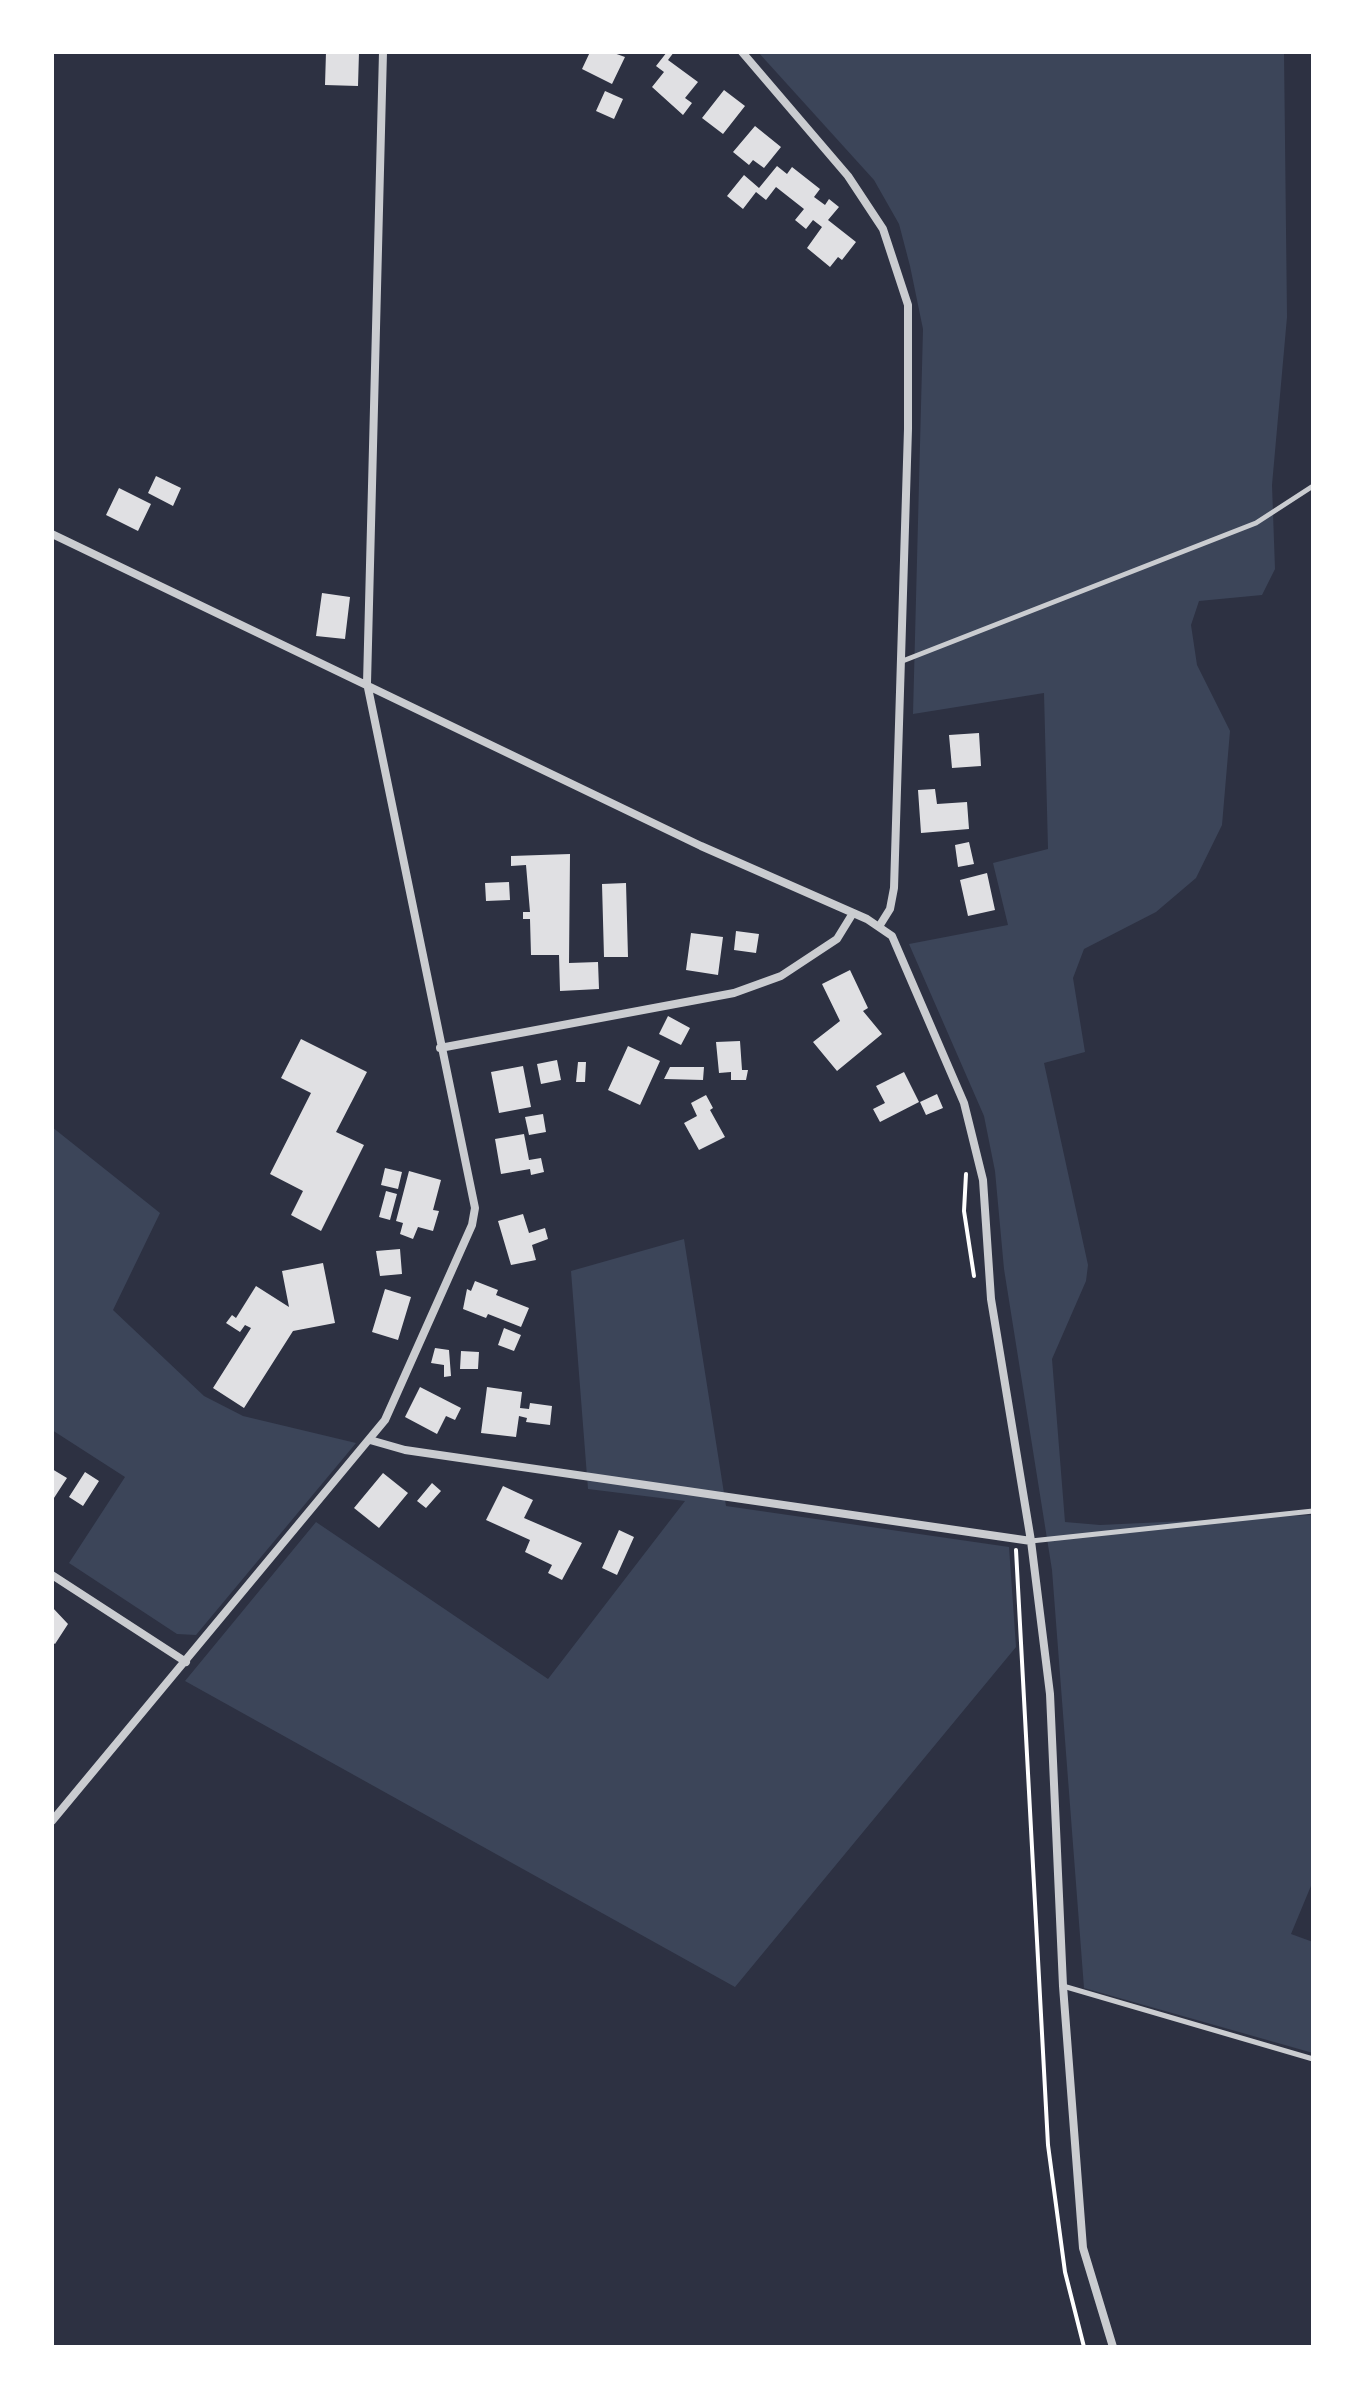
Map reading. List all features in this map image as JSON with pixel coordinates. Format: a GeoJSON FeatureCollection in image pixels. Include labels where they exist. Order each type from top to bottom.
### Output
{"type":"FeatureCollection","features":[{"type":"Feature","properties":{"kind":"street"},"geometry":{"type":"LineString","coordinates":[[52,1821],[385,1420],[472,1225],[475,1208],[367,683],[383,52]]}},
{"type":"Feature","properties":{"kind":"street"},"geometry":{"type":"LineString","coordinates":[[742,52],[848,176],[883,229],[908,305],[908,429],[894,888],[890,909],[880,925]]}},
{"type":"Feature","properties":{"kind":"street"},"geometry":{"type":"LineString","coordinates":[[52,534],[701,846],[880,925],[892,936],[964,1103],[983,1180],[991,1299],[1031,1541],[1050,1694],[1063,1986],[1083,2248],[1113,2347]]}},
{"type":"Feature","properties":{"kind":"street"},"geometry":{"type":"LineString","coordinates":[[440,1048],[734,993],[781,976],[837,939],[853,913]]}},
{"type":"Feature","properties":{"kind":"street"},"geometry":{"type":"LineString","coordinates":[[370,1440],[405,1450],[1031,1541]]}},
{"type":"Feature","properties":{"kind":"street"},"geometry":{"type":"LineString","coordinates":[[52,1575],[186,1662]]}},
{"type":"Feature","properties":{"kind":"lane"},"geometry":{"type":"LineString","coordinates":[[899,662],[1256,523],[1313,486]]}},
{"type":"Feature","properties":{"kind":"lane"},"geometry":{"type":"LineString","coordinates":[[1031,1541],[1313,1511]]}},
{"type":"Feature","properties":{"kind":"lane"},"geometry":{"type":"LineString","coordinates":[[1063,1986],[1313,2059]]}},
{"type":"Feature","properties":{"kind":"path"},"geometry":{"type":"LineString","coordinates":[[965,1162],[964,1211],[975,1284]]}},
{"type":"Feature","properties":{"kind":"path"},"geometry":{"type":"LineString","coordinates":[[1016,1540],[1048,2145],[1065,2272],[1084,2347]]}},
{"type":"Feature","properties":{"kind":"shaded area"},"geometry":{"type":"Polygon","coordinates":[[[758,52],[1284,52],[1287,317],[1272,485],[1275,569],[1262,595],[1199,601],[1191,625],[1197,665],[1230,731],[1222,825],[1196,878],[1156,912],[1084,949],[1073,978],[1085,1052],[1044,1063],[1088,1265],[1086,1281],[1052,1359],[1065,1522],[1100,1525],[1313,1515],[1313,1881],[1291,1934],[1313,1942],[1313,2053],[1084,1988],[1052,1570],[1004,1269],[995,1171],[984,1116],[909,944],[1008,925],[993,863],[1048,849],[1044,693],[913,714],[923,329],[910,266],[899,224],[874,180],[758,52]]]}},
{"type":"Feature","properties":{"kind":"shaded area"},"geometry":{"type":"Polygon","coordinates":[[[52,1127],[160,1213],[113,1310],[204,1396],[243,1416],[356,1443],[196,1635],[177,1634],[69,1563],[125,1477],[52,1430],[52,1127]]]}},
{"type":"Feature","properties":{"kind":"shaded area"},"geometry":{"type":"Polygon","coordinates":[[[684,1239],[726,1506],[1009,1547],[1016,1647],[735,1987],[185,1681],[316,1522],[548,1679],[685,1501],[588,1489],[571,1271],[684,1239]]]}},
{"type":"Feature","properties":{"kind":"building"},"geometry":{"type":"Polygon","coordinates":[[[326,52],[359,52],[358,86],[325,85],[326,52]]]}},
{"type":"Feature","properties":{"kind":"building"},"geometry":{"type":"Polygon","coordinates":[[[590,52],[611,52],[625,57],[612,84],[582,69],[590,52]]]}},
{"type":"Feature","properties":{"kind":"building"},"geometry":{"type":"Polygon","coordinates":[[[667,52],[674,52],[668,60],[698,82],[685,98],[692,103],[683,115],[652,87],[664,72],[656,66],[667,52]]]}},
{"type":"Feature","properties":{"kind":"building"},"geometry":{"type":"Polygon","coordinates":[[[724,90],[745,106],[723,134],[702,118],[724,90]]]}},
{"type":"Feature","properties":{"kind":"building"},"geometry":{"type":"Polygon","coordinates":[[[605,91],[623,99],[614,119],[596,111],[605,91]]]}},
{"type":"Feature","properties":{"kind":"building"},"geometry":{"type":"Polygon","coordinates":[[[755,126],[781,147],[764,168],[753,160],[749,165],[733,152],[755,126]]]}},
{"type":"Feature","properties":{"kind":"building"},"geometry":{"type":"Polygon","coordinates":[[[777,166],[787,174],[792,167],[820,189],[814,197],[825,205],[829,199],[839,207],[828,220],[856,242],[842,260],[838,257],[830,267],[807,248],[822,227],[813,220],[806,229],[795,220],[804,209],[776,187],[766,200],[756,192],[743,209],[727,196],[744,175],[759,188],[777,166]]]}},
{"type":"Feature","properties":{"kind":"building"},"geometry":{"type":"Polygon","coordinates":[[[156,476],[181,488],[173,506],[148,493],[156,476]]]}},
{"type":"Feature","properties":{"kind":"building"},"geometry":{"type":"Polygon","coordinates":[[[119,488],[151,504],[138,531],[106,515],[119,488]]]}},
{"type":"Feature","properties":{"kind":"building"},"geometry":{"type":"Polygon","coordinates":[[[322,593],[350,597],[345,639],[316,636],[322,593]]]}},
{"type":"Feature","properties":{"kind":"building"},"geometry":{"type":"Polygon","coordinates":[[[979,733],[981,766],[952,768],[949,735],[979,733]]]}},
{"type":"Feature","properties":{"kind":"building"},"geometry":{"type":"Polygon","coordinates":[[[935,789],[937,804],[967,802],[969,829],[921,833],[918,790],[935,789]]]}},
{"type":"Feature","properties":{"kind":"building"},"geometry":{"type":"Polygon","coordinates":[[[969,842],[974,864],[958,867],[955,845],[969,842]]]}},
{"type":"Feature","properties":{"kind":"building"},"geometry":{"type":"Polygon","coordinates":[[[570,854],[569,963],[598,962],[599,989],[560,991],[559,955],[531,955],[530,919],[523,919],[523,912],[530,912],[526,865],[511,866],[511,856],[570,854]]]}},
{"type":"Feature","properties":{"kind":"building"},"geometry":{"type":"Polygon","coordinates":[[[987,873],[995,910],[968,916],[960,880],[987,873]]]}},
{"type":"Feature","properties":{"kind":"building"},"geometry":{"type":"Polygon","coordinates":[[[509,882],[510,900],[486,901],[485,883],[509,882]]]}},
{"type":"Feature","properties":{"kind":"building"},"geometry":{"type":"Polygon","coordinates":[[[626,883],[628,957],[604,957],[602,884],[626,883]]]}},
{"type":"Feature","properties":{"kind":"building"},"geometry":{"type":"Polygon","coordinates":[[[736,931],[759,934],[756,953],[734,950],[736,931]]]}},
{"type":"Feature","properties":{"kind":"building"},"geometry":{"type":"Polygon","coordinates":[[[691,933],[723,937],[718,975],[686,970],[691,933]]]}},
{"type":"Feature","properties":{"kind":"building"},"geometry":{"type":"Polygon","coordinates":[[[850,970],[868,1008],[863,1011],[882,1034],[837,1071],[813,1042],[840,1021],[822,984],[850,970]]]}},
{"type":"Feature","properties":{"kind":"building"},"geometry":{"type":"Polygon","coordinates":[[[668,1016],[690,1028],[681,1045],[659,1034],[668,1016]]]}},
{"type":"Feature","properties":{"kind":"building"},"geometry":{"type":"Polygon","coordinates":[[[301,1039],[367,1072],[336,1132],[364,1145],[321,1231],[291,1215],[303,1191],[270,1174],[311,1093],[281,1078],[301,1039]]]}},
{"type":"Feature","properties":{"kind":"building"},"geometry":{"type":"Polygon","coordinates":[[[740,1041],[742,1070],[748,1070],[746,1080],[731,1080],[731,1072],[719,1073],[716,1042],[740,1041]]]}},
{"type":"Feature","properties":{"kind":"building"},"geometry":{"type":"Polygon","coordinates":[[[628,1046],[660,1061],[640,1105],[608,1090],[628,1046]]]}},
{"type":"Feature","properties":{"kind":"building"},"geometry":{"type":"Polygon","coordinates":[[[557,1060],[561,1080],[541,1084],[537,1064],[557,1060]]]}},
{"type":"Feature","properties":{"kind":"building"},"geometry":{"type":"Polygon","coordinates":[[[578,1062],[586,1062],[585,1082],[576,1082],[578,1062]]]}},
{"type":"Feature","properties":{"kind":"building"},"geometry":{"type":"Polygon","coordinates":[[[523,1066],[531,1107],[499,1113],[491,1072],[523,1066]]]}},
{"type":"Feature","properties":{"kind":"building"},"geometry":{"type":"Polygon","coordinates":[[[670,1067],[704,1067],[703,1080],[664,1079],[670,1067]]]}},
{"type":"Feature","properties":{"kind":"building"},"geometry":{"type":"Polygon","coordinates":[[[904,1072],[919,1102],[880,1122],[873,1109],[885,1103],[876,1086],[904,1072]]]}},
{"type":"Feature","properties":{"kind":"building"},"geometry":{"type":"Polygon","coordinates":[[[937,1094],[943,1108],[926,1115],[920,1102],[937,1094]]]}},
{"type":"Feature","properties":{"kind":"building"},"geometry":{"type":"Polygon","coordinates":[[[706,1095],[713,1108],[710,1110],[725,1137],[699,1150],[684,1123],[697,1116],[691,1103],[706,1095]]]}},
{"type":"Feature","properties":{"kind":"building"},"geometry":{"type":"Polygon","coordinates":[[[543,1114],[546,1132],[529,1135],[525,1117],[543,1114]]]}},
{"type":"Feature","properties":{"kind":"building"},"geometry":{"type":"Polygon","coordinates":[[[524,1134],[529,1160],[541,1158],[544,1172],[531,1175],[530,1169],[501,1174],[495,1139],[524,1134]]]}},
{"type":"Feature","properties":{"kind":"building"},"geometry":{"type":"Polygon","coordinates":[[[385,1168],[402,1172],[398,1189],[381,1185],[385,1168]]]}},
{"type":"Feature","properties":{"kind":"building"},"geometry":{"type":"Polygon","coordinates":[[[409,1171],[441,1180],[433,1210],[439,1211],[433,1231],[418,1227],[413,1239],[400,1234],[403,1223],[396,1221],[409,1171]]]}},
{"type":"Feature","properties":{"kind":"building"},"geometry":{"type":"Polygon","coordinates":[[[386,1191],[397,1194],[390,1220],[379,1217],[386,1191]]]}},
{"type":"Feature","properties":{"kind":"building"},"geometry":{"type":"Polygon","coordinates":[[[523,1214],[529,1233],[545,1228],[548,1239],[532,1245],[536,1260],[511,1265],[498,1221],[523,1214]]]}},
{"type":"Feature","properties":{"kind":"building"},"geometry":{"type":"Polygon","coordinates":[[[400,1249],[402,1274],[380,1276],[376,1251],[400,1249]]]}},
{"type":"Feature","properties":{"kind":"building"},"geometry":{"type":"Polygon","coordinates":[[[323,1263],[335,1323],[293,1331],[244,1408],[213,1388],[251,1328],[245,1325],[240,1332],[226,1323],[232,1315],[236,1318],[256,1286],[289,1307],[282,1271],[323,1263]]]}},
{"type":"Feature","properties":{"kind":"building"},"geometry":{"type":"Polygon","coordinates":[[[475,1281],[498,1290],[496,1295],[529,1308],[521,1327],[488,1314],[486,1318],[463,1309],[467,1289],[471,1291],[475,1281]]]}},
{"type":"Feature","properties":{"kind":"building"},"geometry":{"type":"Polygon","coordinates":[[[385,1289],[411,1297],[398,1340],[372,1332],[385,1289]]]}},
{"type":"Feature","properties":{"kind":"building"},"geometry":{"type":"Polygon","coordinates":[[[504,1328],[521,1335],[514,1351],[498,1345],[504,1328]]]}},
{"type":"Feature","properties":{"kind":"building"},"geometry":{"type":"Polygon","coordinates":[[[435,1348],[449,1350],[451,1376],[444,1377],[444,1365],[431,1363],[435,1348]]]}},
{"type":"Feature","properties":{"kind":"building"},"geometry":{"type":"Polygon","coordinates":[[[461,1351],[479,1352],[478,1369],[460,1369],[461,1351]]]}},
{"type":"Feature","properties":{"kind":"building"},"geometry":{"type":"Polygon","coordinates":[[[420,1387],[461,1408],[455,1420],[446,1416],[437,1434],[405,1417],[420,1387]]]}},
{"type":"Feature","properties":{"kind":"building"},"geometry":{"type":"Polygon","coordinates":[[[487,1387],[522,1392],[520,1408],[529,1409],[530,1403],[552,1406],[550,1425],[526,1422],[527,1418],[519,1416],[516,1437],[481,1433],[487,1387]]]}},
{"type":"Feature","properties":{"kind":"building"},"geometry":{"type":"Polygon","coordinates":[[[52,1469],[67,1478],[52,1501],[52,1469]]]}},
{"type":"Feature","properties":{"kind":"building"},"geometry":{"type":"Polygon","coordinates":[[[85,1472],[99,1481],[83,1506],[69,1497],[85,1472]]]}},
{"type":"Feature","properties":{"kind":"building"},"geometry":{"type":"Polygon","coordinates":[[[383,1473],[408,1493],[379,1528],[354,1508],[383,1473]]]}},
{"type":"Feature","properties":{"kind":"building"},"geometry":{"type":"Polygon","coordinates":[[[432,1483],[441,1491],[426,1508],[417,1501],[432,1483]]]}},
{"type":"Feature","properties":{"kind":"building"},"geometry":{"type":"Polygon","coordinates":[[[503,1486],[533,1500],[524,1518],[582,1543],[562,1580],[548,1573],[552,1565],[525,1552],[530,1540],[486,1520],[503,1486]]]}},
{"type":"Feature","properties":{"kind":"building"},"geometry":{"type":"Polygon","coordinates":[[[619,1530],[634,1537],[617,1575],[602,1568],[619,1530]]]}},
{"type":"Feature","properties":{"kind":"building"},"geometry":{"type":"Polygon","coordinates":[[[52,1607],[68,1624],[55,1644],[52,1642],[52,1607]]]}}]}
